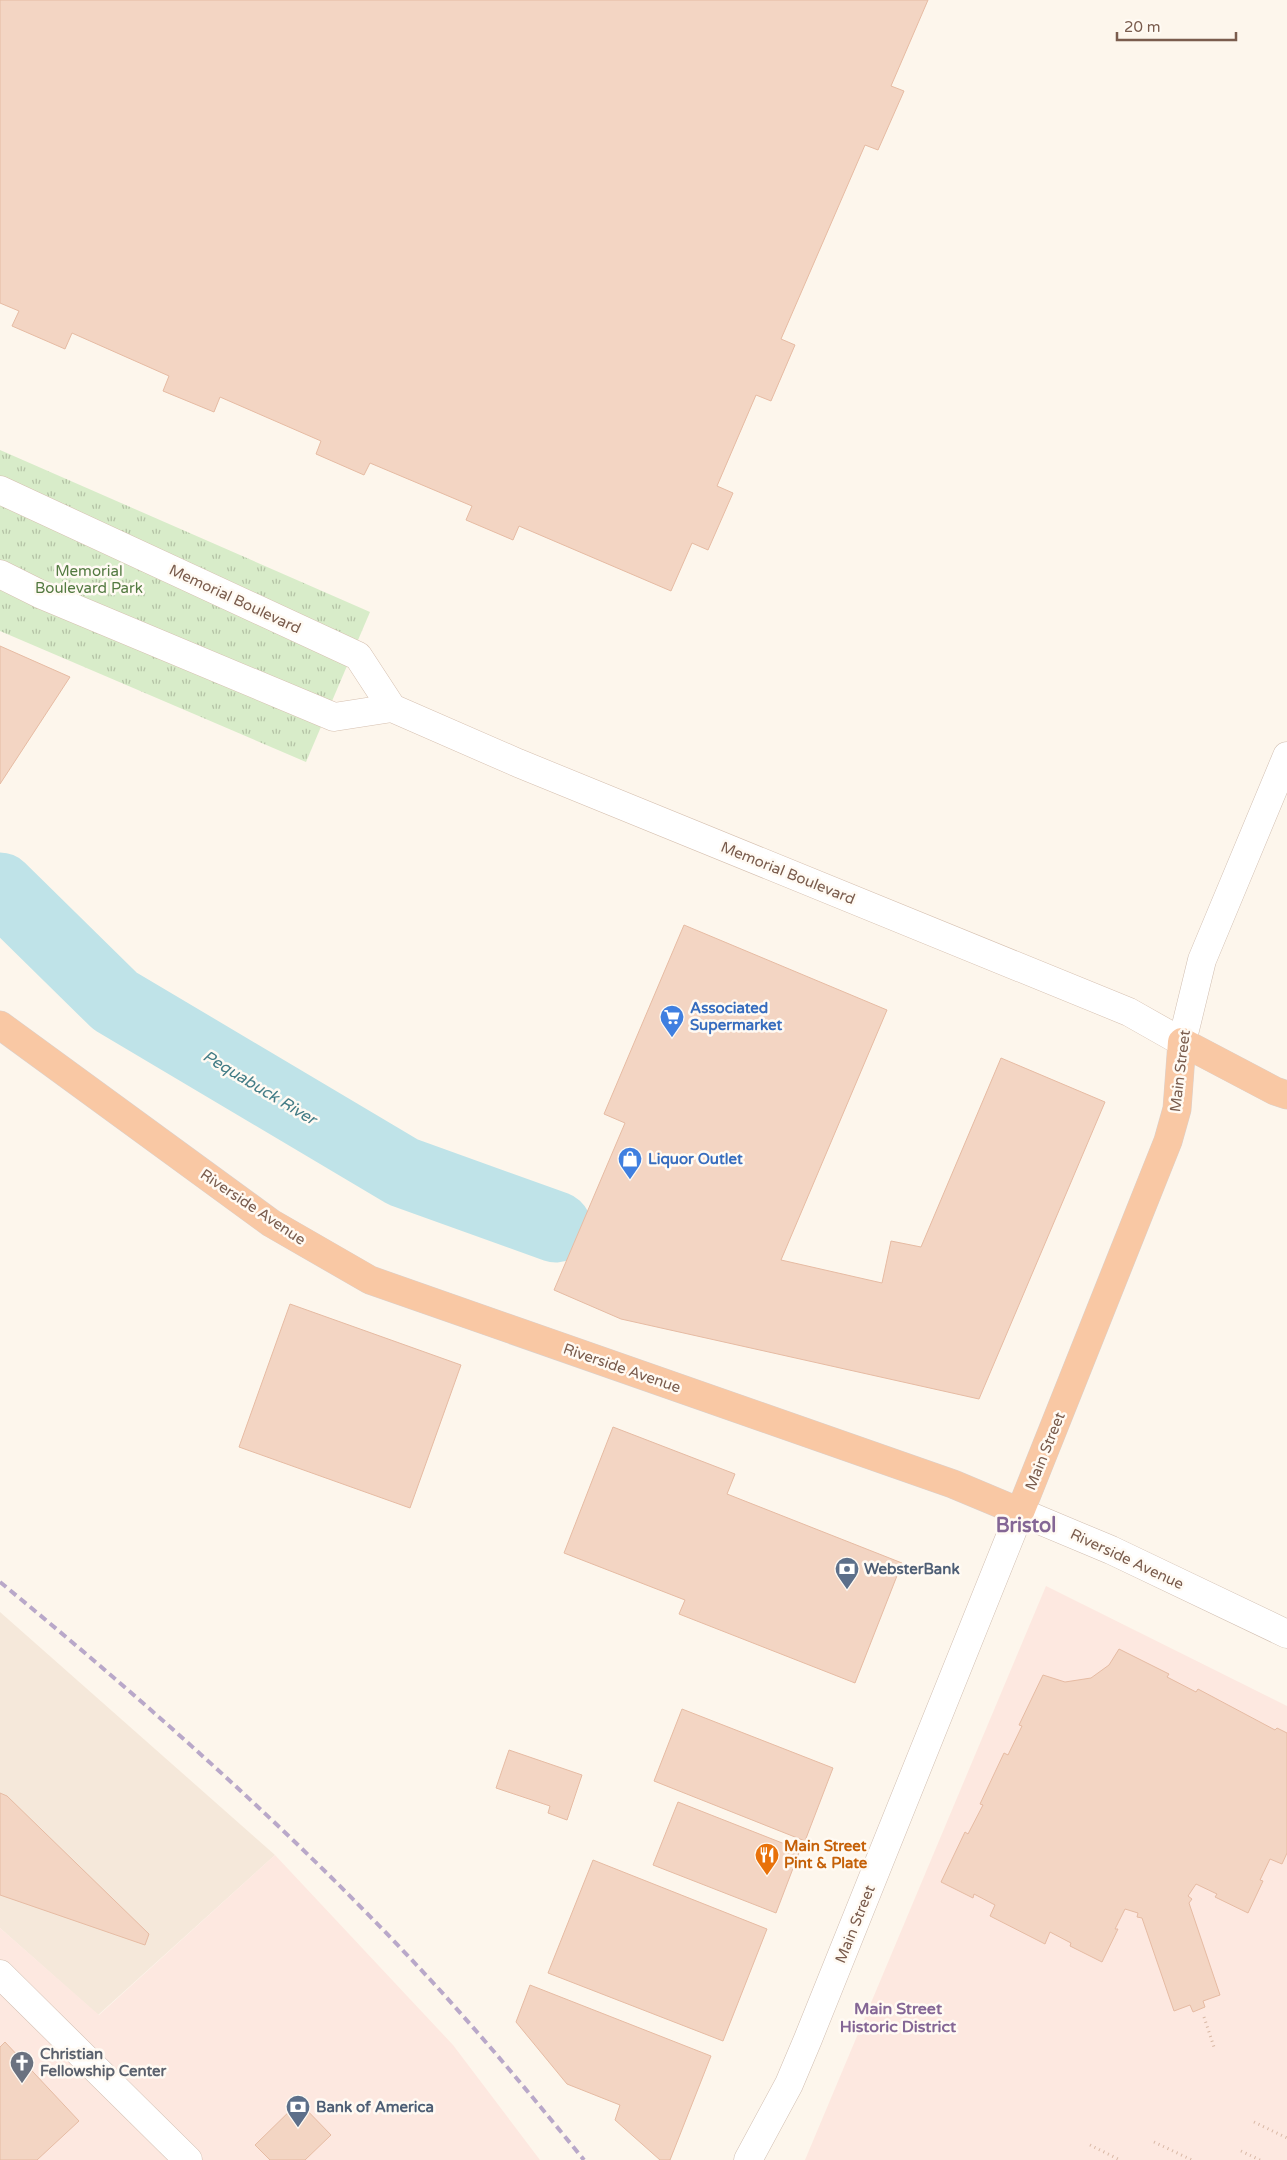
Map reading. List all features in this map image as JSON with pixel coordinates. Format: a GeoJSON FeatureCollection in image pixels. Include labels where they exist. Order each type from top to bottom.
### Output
{"type":"FeatureCollection","features":[{"type":"Feature","properties":{"kind":"highway","name":"Riverside Avenue"},"geometry":{"type":"LineString","coordinates":[[0,1024],[271,1223],[370,1280],[943,1481],[1020,1512]]}},
{"type":"Feature","properties":{"kind":"highway"},"geometry":{"type":"LineString","coordinates":[[1182,1042],[1287,1095]]}},
{"type":"Feature","properties":{"kind":"highway","name":"Main Street"},"geometry":{"type":"LineString","coordinates":[[1020,1512],[1168,1141],[1177,1109],[1182,1042]]}},
{"type":"Feature","properties":{"kind":"main road","name":"Memorial Boulevard"},"geometry":{"type":"LineString","coordinates":[[0,490],[358,656],[392,708],[527,767],[1129,1012],[1182,1042]]}},
{"type":"Feature","properties":{"kind":"main road"},"geometry":{"type":"LineString","coordinates":[[0,574],[40,594],[334,717],[392,708]]}},
{"type":"Feature","properties":{"kind":"main road","name":"Main Street"},"geometry":{"type":"LineString","coordinates":[[1182,1042],[1202,960],[1287,756]]}},
{"type":"Feature","properties":{"kind":"main road","name":"Main Street"},"geometry":{"type":"LineString","coordinates":[[748,2160],[784,2093],[808,2039],[1020,1512]]}},
{"type":"Feature","properties":{"kind":"main road","name":"Riverside Avenue"},"geometry":{"type":"LineString","coordinates":[[1020,1512],[1112,1550],[1287,1634]]}},
{"type":"Feature","properties":{"kind":"main road"},"geometry":{"type":"LineString","coordinates":[[0,1974],[188,2160]]}},
{"type":"Feature","properties":{"kind":"path"},"geometry":{"type":"LineString","coordinates":[[1204,2016],[1214,2047]]}},
{"type":"Feature","properties":{"kind":"path"},"geometry":{"type":"LineString","coordinates":[[1254,2122],[1287,2138]]}},
{"type":"Feature","properties":{"kind":"path"},"geometry":{"type":"LineString","coordinates":[[1154,2142],[1192,2160]]}},
{"type":"Feature","properties":{"kind":"path"},"geometry":{"type":"LineString","coordinates":[[1090,2145],[1120,2160]]}},
{"type":"Feature","properties":{"kind":"path"},"geometry":{"type":"LineString","coordinates":[[1241,2151],[1260,2160]]}},
{"type":"Feature","properties":{"kind":"shaded area"},"geometry":{"type":"Polygon","coordinates":[[[1046,1586],[1287,1706],[1287,2160],[805,2160],[1046,1586]]]}},
{"type":"Feature","properties":{"kind":"shaded area"},"geometry":{"type":"Polygon","coordinates":[[[0,1612],[275,1855],[98,2015],[0,1928],[0,1612]]]}},
{"type":"Feature","properties":{"kind":"shaded area"},"geometry":{"type":"Polygon","coordinates":[[[275,1855],[453,2045],[540,2160],[0,2160],[0,1928],[99,2015],[275,1855]]]}},
{"type":"Feature","properties":{"kind":"green space","name":"Memorial Boulevard Park"},"geometry":{"type":"Polygon","coordinates":[[[0,450],[370,612],[306,762],[0,631],[0,450]]]}},
{"type":"Feature","properties":{"kind":"building"},"geometry":{"type":"Polygon","coordinates":[[[0,0],[928,0],[891,86],[904,91],[878,150],[865,145],[781,339],[795,345],[771,401],[756,395],[717,486],[733,493],[708,550],[692,543],[671,591],[519,526],[513,540],[466,520],[472,506],[370,463],[364,475],[316,454],[321,441],[220,397],[214,412],[163,391],[169,376],[72,333],[65,349],[12,326],[19,311],[0,303],[0,0]]]}},
{"type":"Feature","properties":{"kind":"building"},"geometry":{"type":"Polygon","coordinates":[[[0,646],[70,677],[0,784],[0,646]]]}},
{"type":"Feature","properties":{"kind":"building"},"geometry":{"type":"Polygon","coordinates":[[[684,925],[887,1010],[781,1260],[882,1283],[891,1241],[921,1247],[1001,1058],[1105,1102],[979,1399],[621,1319],[554,1290],[625,1123],[604,1114],[684,925]]]}},
{"type":"Feature","properties":{"kind":"building"},"geometry":{"type":"Polygon","coordinates":[[[290,1304],[461,1365],[410,1508],[239,1447],[290,1304]]]}},
{"type":"Feature","properties":{"kind":"building"},"geometry":{"type":"Polygon","coordinates":[[[613,1427],[735,1474],[727,1494],[902,1563],[855,1683],[679,1614],[685,1600],[564,1553],[613,1427]]]}},
{"type":"Feature","properties":{"kind":"building"},"geometry":{"type":"Polygon","coordinates":[[[1119,1649],[1169,1674],[1167,1677],[1196,1692],[1198,1689],[1275,1730],[1277,1728],[1287,1733],[1287,1853],[1282,1864],[1270,1859],[1260,1880],[1263,1881],[1248,1913],[1215,1897],[1217,1894],[1196,1884],[1188,1896],[1192,1899],[1189,1903],[1220,1995],[1203,2001],[1205,2007],[1193,2012],[1190,2005],[1174,2011],[1142,1918],[1137,1917],[1138,1913],[1125,1909],[1115,1929],[1118,1929],[1102,1962],[1070,1946],[1071,1943],[1050,1932],[1045,1944],[990,1916],[995,1905],[974,1894],[973,1898],[941,1882],[965,1832],[968,1834],[983,1805],[980,1804],[1004,1753],[1008,1755],[1022,1726],[1019,1725],[1043,1675],[1065,1682],[1091,1678],[1109,1665],[1119,1649]]]}},
{"type":"Feature","properties":{"kind":"building"},"geometry":{"type":"Polygon","coordinates":[[[682,1709],[833,1768],[805,1841],[654,1781],[682,1709]]]}},
{"type":"Feature","properties":{"kind":"building"},"geometry":{"type":"Polygon","coordinates":[[[509,1750],[582,1775],[567,1820],[548,1813],[550,1806],[496,1788],[509,1750]]]}},
{"type":"Feature","properties":{"kind":"building"},"geometry":{"type":"Polygon","coordinates":[[[0,1793],[7,1796],[149,1934],[145,1945],[0,1895],[0,1793]]]}},
{"type":"Feature","properties":{"kind":"building"},"geometry":{"type":"Polygon","coordinates":[[[678,1802],[800,1850],[776,1913],[653,1865],[678,1802]]]}},
{"type":"Feature","properties":{"kind":"building"},"geometry":{"type":"Polygon","coordinates":[[[593,1860],[767,1929],[723,2041],[548,1973],[593,1860]]]}},
{"type":"Feature","properties":{"kind":"building"},"geometry":{"type":"Polygon","coordinates":[[[530,1985],[711,2056],[670,2160],[660,2160],[615,2120],[620,2105],[567,2084],[516,2022],[530,1985]]]}},
{"type":"Feature","properties":{"kind":"building","name":"Christian Fellowship Center"},"geometry":{"type":"Polygon","coordinates":[[[5,2042],[79,2121],[37,2160],[0,2160],[0,2047],[5,2042]]]}},
{"type":"Feature","properties":{"kind":"building","name":"Bank of America"},"geometry":{"type":"Polygon","coordinates":[[[299,2102],[331,2135],[305,2160],[270,2160],[255,2145],[299,2102]]]}},
{"type":"Feature","properties":{"kind":"waterway","name":"Pequabuck River"},"geometry":{"type":"LineString","coordinates":[[0,888],[115,1001],[403,1172],[556,1227]]}},
{"type":"Feature","properties":{"kind":"railway"},"geometry":{"type":"LineString","coordinates":[[0,1582],[170,1727],[226,1777],[334,1880],[456,2008],[512,2072],[584,2160]]}},
{"type":"Feature","properties":{"kind":"place","name":"Associated Supermarket"},"geometry":{"type":"Point","coordinates":[672,1038]}},
{"type":"Feature","properties":{"kind":"place","name":"Liquor Outlet"},"geometry":{"type":"Point","coordinates":[630,1180]}},
{"type":"Feature","properties":{"kind":"place","name":"WebsterBank"},"geometry":{"type":"Point","coordinates":[847,1590]}},
{"type":"Feature","properties":{"kind":"place","name":"Main Street Pint & Plate"},"geometry":{"type":"Point","coordinates":[767,1876]}},
{"type":"Feature","properties":{"kind":"place","name":"Christian Fellowship Center"},"geometry":{"type":"Point","coordinates":[22,2084]}},
{"type":"Feature","properties":{"kind":"place","name":"Bank of America"},"geometry":{"type":"Point","coordinates":[298,2128]}},
{"type":"Feature","properties":{"kind":"district","name":"Bristol"},"geometry":{"type":"Point","coordinates":[1026,1525]}},
{"type":"Feature","properties":{"kind":"district","name":"Main Street Historic District"},"geometry":{"type":"Point","coordinates":[898,2017]}}]}
